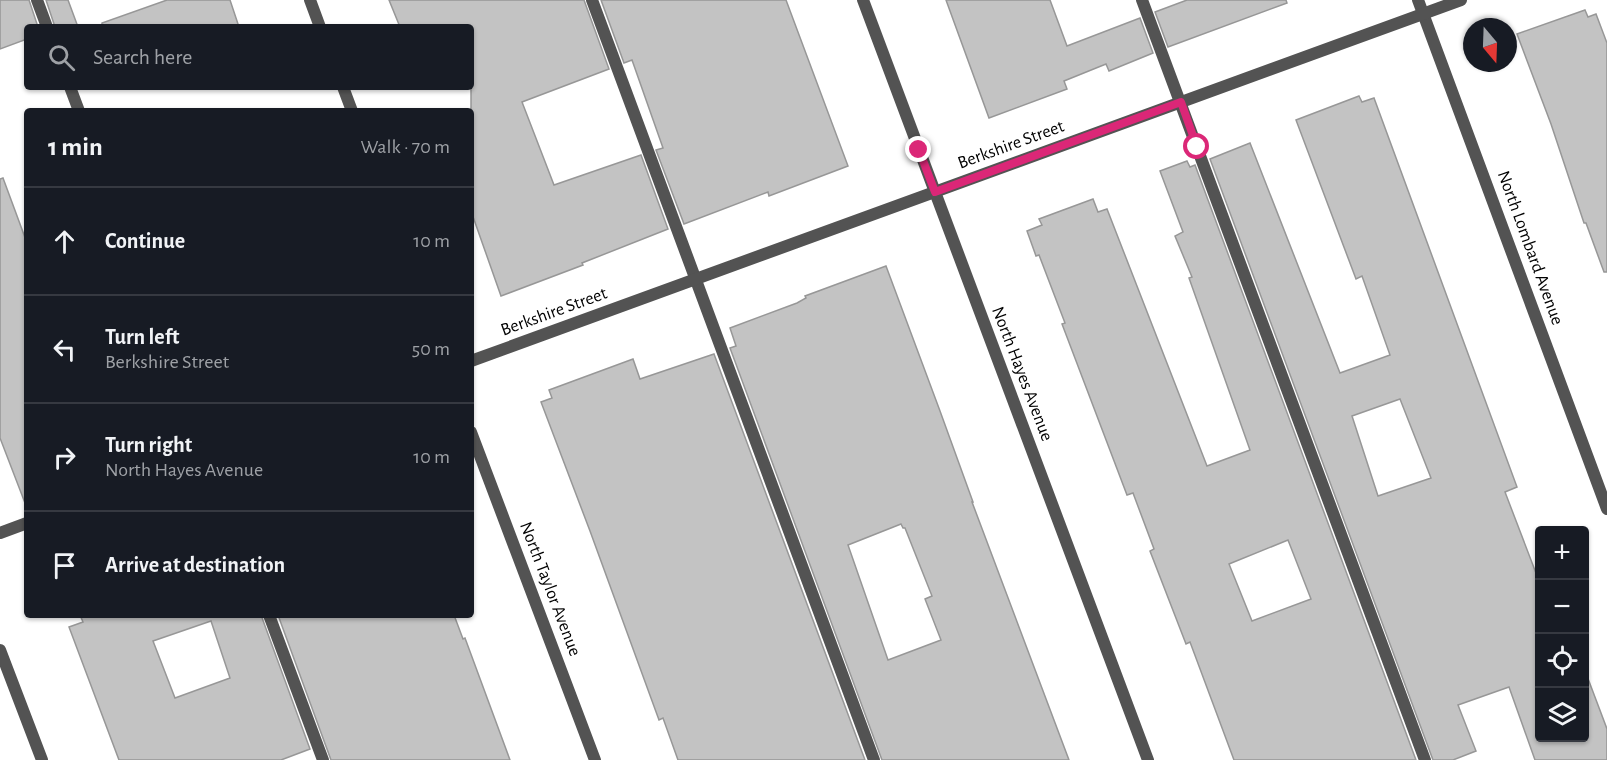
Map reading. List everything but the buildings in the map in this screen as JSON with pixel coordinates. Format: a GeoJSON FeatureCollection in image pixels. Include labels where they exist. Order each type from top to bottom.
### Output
{"type":"FeatureCollection","features":[{"type":"Feature","properties":{"kind":"street"},"geometry":{"type":"LineString","coordinates":[[37,0],[46,24]]}},
{"type":"Feature","properties":{"kind":"street"},"geometry":{"type":"LineString","coordinates":[[310,0],[320,24]]}},
{"type":"Feature","properties":{"kind":"street"},"geometry":{"type":"LineString","coordinates":[[592,0],[873,760]]}},
{"type":"Feature","properties":{"kind":"street","name":"North Hayes Avenue"},"geometry":{"type":"LineString","coordinates":[[863,0],[1148,760]]}},
{"type":"Feature","properties":{"kind":"street"},"geometry":{"type":"LineString","coordinates":[[1142,0],[1425,760]]}},
{"type":"Feature","properties":{"kind":"street","name":"North Lombard Avenue"},"geometry":{"type":"LineString","coordinates":[[1418,0],[1607,509]]}},
{"type":"Feature","properties":{"kind":"street","name":"Berkshire Street"},"geometry":{"type":"LineString","coordinates":[[474,360],[1461,0]]}},
{"type":"Feature","properties":{"kind":"street"},"geometry":{"type":"LineString","coordinates":[[71,90],[78,108]]}},
{"type":"Feature","properties":{"kind":"street"},"geometry":{"type":"LineString","coordinates":[[344,90],[351,108]]}},
{"type":"Feature","properties":{"kind":"street","name":"North Taylor Avenue"},"geometry":{"type":"LineString","coordinates":[[474,440],[595,760]]}},
{"type":"Feature","properties":{"kind":"street"},"geometry":{"type":"LineString","coordinates":[[0,532],[24,524]]}},
{"type":"Feature","properties":{"kind":"street"},"geometry":{"type":"LineString","coordinates":[[270,618],[322,760]]}},
{"type":"Feature","properties":{"kind":"street"},"geometry":{"type":"LineString","coordinates":[[0,650],[42,760]]}},
{"type":"Feature","properties":{"kind":"route"},"geometry":{"type":"LineString","coordinates":[[919,150],[935,192],[1181,102],[1197,147]]}}]}
